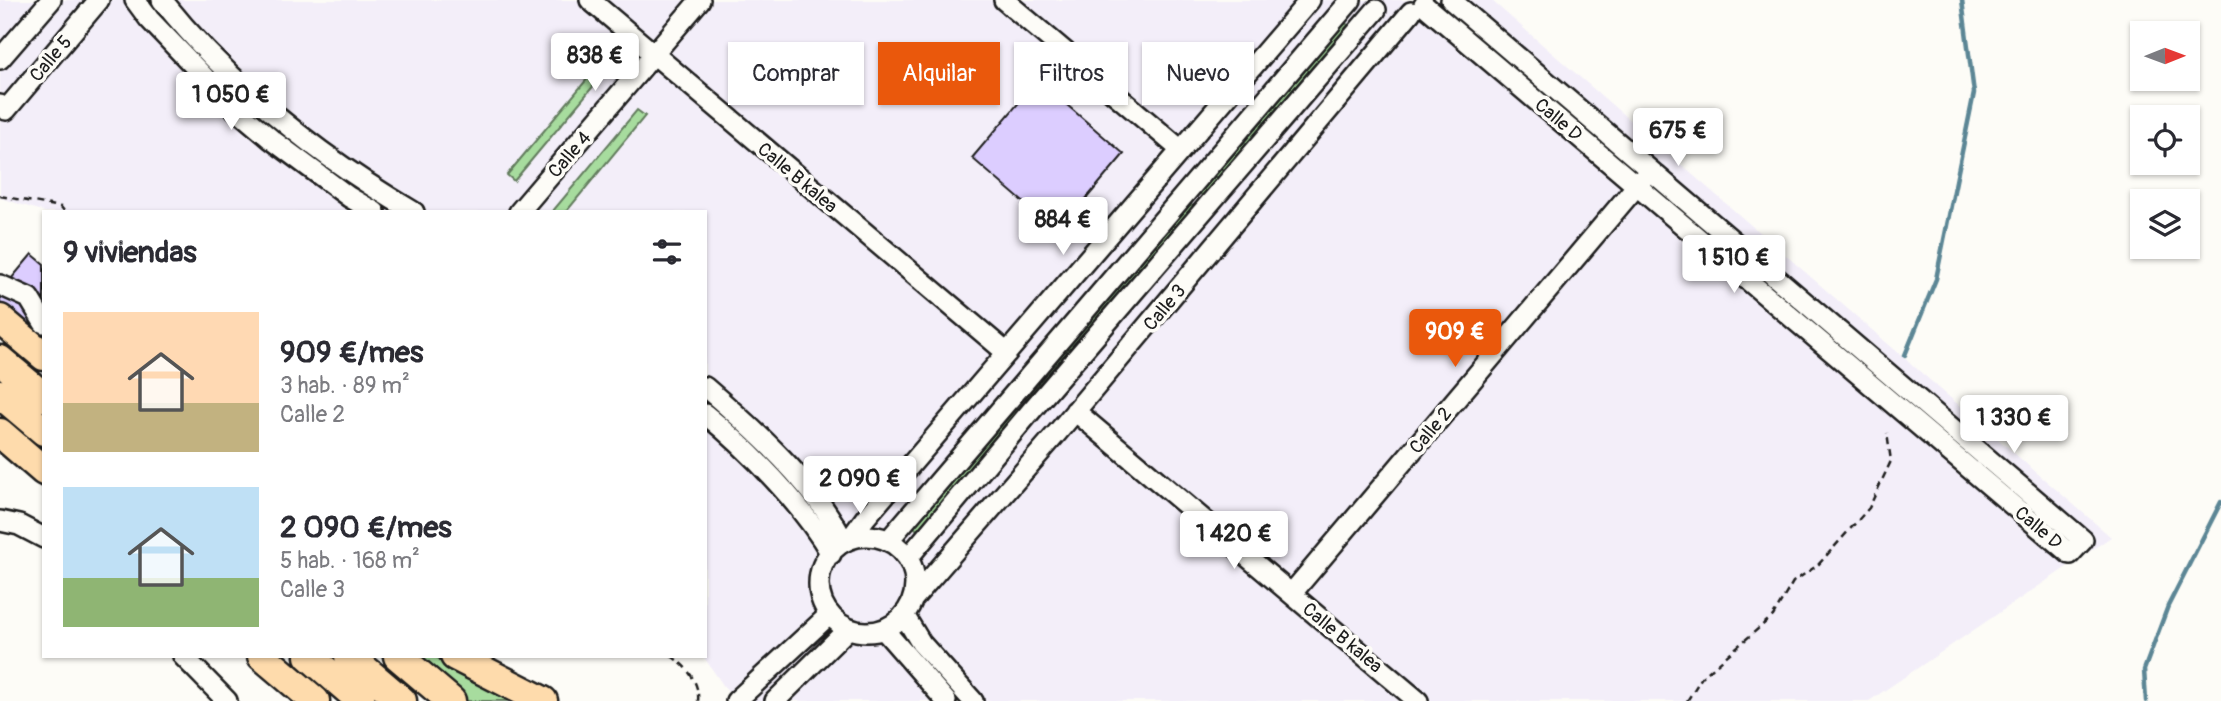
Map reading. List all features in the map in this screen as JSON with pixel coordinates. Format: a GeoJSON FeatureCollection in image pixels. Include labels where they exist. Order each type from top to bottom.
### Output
{"type":"FeatureCollection","features":[{"type":"Feature","properties":{"kind":"highway"},"geometry":{"type":"LineString","coordinates":[[0,319],[42,354]]}},
{"type":"Feature","properties":{"kind":"highway"},"geometry":{"type":"LineString","coordinates":[[0,360],[42,395]]}},
{"type":"Feature","properties":{"kind":"highway"},"geometry":{"type":"LineString","coordinates":[[0,394],[42,429]]}},
{"type":"Feature","properties":{"kind":"highway"},"geometry":{"type":"LineString","coordinates":[[0,433],[42,469]]}},
{"type":"Feature","properties":{"kind":"highway"},"geometry":{"type":"LineString","coordinates":[[256,658],[289,701]]}},
{"type":"Feature","properties":{"kind":"highway"},"geometry":{"type":"LineString","coordinates":[[264,658],[315,701]]}},
{"type":"Feature","properties":{"kind":"highway"},"geometry":{"type":"LineString","coordinates":[[311,658],[361,701]]}},
{"type":"Feature","properties":{"kind":"highway"},"geometry":{"type":"LineString","coordinates":[[351,658],[402,701]]}},
{"type":"Feature","properties":{"kind":"highway"},"geometry":{"type":"LineString","coordinates":[[400,658],[451,701]]}},
{"type":"Feature","properties":{"kind":"highway"},"geometry":{"type":"LineString","coordinates":[[459,658],[543,701]]}},
{"type":"Feature","properties":{"kind":"street","name":"Calle 5"},"geometry":{"type":"LineString","coordinates":[[0,59],[51,0]]}},
{"type":"Feature","properties":{"kind":"street","name":"Calle 5"},"geometry":{"type":"LineString","coordinates":[[0,105],[6,110],[99,0]]}},
{"type":"Feature","properties":{"kind":"street"},"geometry":{"type":"LineString","coordinates":[[135,0],[149,19],[232,106],[271,139],[349,197],[372,210]]}},
{"type":"Feature","properties":{"kind":"street"},"geometry":{"type":"LineString","coordinates":[[162,0],[190,35],[262,105],[338,164],[411,210]]}},
{"type":"Feature","properties":{"kind":"street","name":"Calle B kalea"},"geometry":{"type":"LineString","coordinates":[[590,0],[1007,353]]}},
{"type":"Feature","properties":{"kind":"street","name":"Calle 4"},"geometry":{"type":"LineString","coordinates":[[521,210],[700,0]]}},
{"type":"Feature","properties":{"kind":"street"},"geometry":{"type":"LineString","coordinates":[[1004,0],[1181,150]]}},
{"type":"Feature","properties":{"kind":"street"},"geometry":{"type":"LineString","coordinates":[[909,607],[884,630],[860,632],[848,629],[830,615],[822,602],[820,575],[842,545],[1310,0]]}},
{"type":"Feature","properties":{"kind":"street"},"geometry":{"type":"LineString","coordinates":[[888,541],[1351,0]]}},
{"type":"Feature","properties":{"kind":"street","name":"Calle D"},"geometry":{"type":"LineString","coordinates":[[1421,6],[1643,178],[2083,540],[2070,554],[1643,178],[1451,0]]}},
{"type":"Feature","properties":{"kind":"street"},"geometry":{"type":"LineString","coordinates":[[1369,5],[1387,13],[1421,6]]}},
{"type":"Feature","properties":{"kind":"street","name":"Calle 3"},"geometry":{"type":"LineString","coordinates":[[908,558],[1369,5]]}},
{"type":"Feature","properties":{"kind":"street","name":"Calle 3"},"geometry":{"type":"LineString","coordinates":[[909,607],[1421,6]]}},
{"type":"Feature","properties":{"kind":"street","name":"Calle 2"},"geometry":{"type":"LineString","coordinates":[[1292,593],[1643,178]]}},
{"type":"Feature","properties":{"kind":"street"},"geometry":{"type":"LineString","coordinates":[[0,285],[29,298],[42,320]]}},
{"type":"Feature","properties":{"kind":"street"},"geometry":{"type":"LineString","coordinates":[[707,389],[779,456],[833,518],[842,545]]}},
{"type":"Feature","properties":{"kind":"street","name":"Calle B kalea"},"geometry":{"type":"LineString","coordinates":[[1075,411],[1418,701]]}},
{"type":"Feature","properties":{"kind":"street"},"geometry":{"type":"LineString","coordinates":[[707,416],[789,496],[822,538],[842,545],[862,536],[888,541],[908,558],[914,578],[909,607],[921,643],[972,701]]}},
{"type":"Feature","properties":{"kind":"street"},"geometry":{"type":"LineString","coordinates":[[0,521],[19,525],[42,537]]}},
{"type":"Feature","properties":{"kind":"street"},"geometry":{"type":"LineString","coordinates":[[736,701],[830,615]]}},
{"type":"Feature","properties":{"kind":"street"},"geometry":{"type":"LineString","coordinates":[[775,701],[848,629]]}},
{"type":"Feature","properties":{"kind":"street"},"geometry":{"type":"LineString","coordinates":[[884,630],[946,701]]}},
{"type":"Feature","properties":{"kind":"street"},"geometry":{"type":"LineString","coordinates":[[185,658],[227,701]]}},
{"type":"Feature","properties":{"kind":"path"},"geometry":{"type":"LineString","coordinates":[[0,197],[61,207],[63,210]]}},
{"type":"Feature","properties":{"kind":"path"},"geometry":{"type":"LineString","coordinates":[[1687,701],[1702,677],[1773,616],[1793,582],[1818,565],[1869,508],[1891,461],[1887,433]]}},
{"type":"Feature","properties":{"kind":"path"},"geometry":{"type":"LineString","coordinates":[[674,658],[693,679],[699,691],[698,701]]}},
{"type":"Feature","properties":{"kind":"shaded area"},"geometry":{"type":"Polygon","coordinates":[[[0,0],[1491,0],[2111,537],[1869,701],[734,701],[704,658],[707,658],[707,210],[42,211],[0,198],[0,0]]]}},
{"type":"Feature","properties":{"kind":"green space"},"geometry":{"type":"Polygon","coordinates":[[[1341,20],[1348,25],[1203,196],[1197,191],[1341,20]]]}},
{"type":"Feature","properties":{"kind":"green space"},"geometry":{"type":"Polygon","coordinates":[[[603,60],[611,65],[514,181],[507,175],[603,60]]]}},
{"type":"Feature","properties":{"kind":"green space"},"geometry":{"type":"Polygon","coordinates":[[[637,110],[645,116],[568,210],[554,210],[637,110]]]}},
{"type":"Feature","properties":{"kind":"green space"},"geometry":{"type":"Polygon","coordinates":[[[1188,202],[1194,207],[1029,401],[1023,396],[1188,202]]]}},
{"type":"Feature","properties":{"kind":"green space"},"geometry":{"type":"Polygon","coordinates":[[[1015,406],[1021,411],[918,531],[913,526],[1015,406]]]}},
{"type":"Feature","properties":{"kind":"green space"},"geometry":{"type":"Polygon","coordinates":[[[410,658],[438,658],[520,701],[461,701],[410,658]]]}},
{"type":"Feature","properties":{"kind":"building"},"geometry":{"type":"Polygon","coordinates":[[[1017,105],[1067,105],[1124,154],[1058,232],[972,158],[1017,105]]]}},
{"type":"Feature","properties":{"kind":"building"},"geometry":{"type":"Polygon","coordinates":[[[32,254],[42,262],[42,324],[31,337],[0,311],[0,292],[32,254]]]}},
{"type":"Feature","properties":{"kind":"waterway"},"geometry":{"type":"LineString","coordinates":[[1905,355],[1936,279],[1974,93],[1962,0]]}},
{"type":"Feature","properties":{"kind":"waterway"},"geometry":{"type":"LineString","coordinates":[[2146,701],[2144,670],[2168,606],[2221,502]]}}]}
